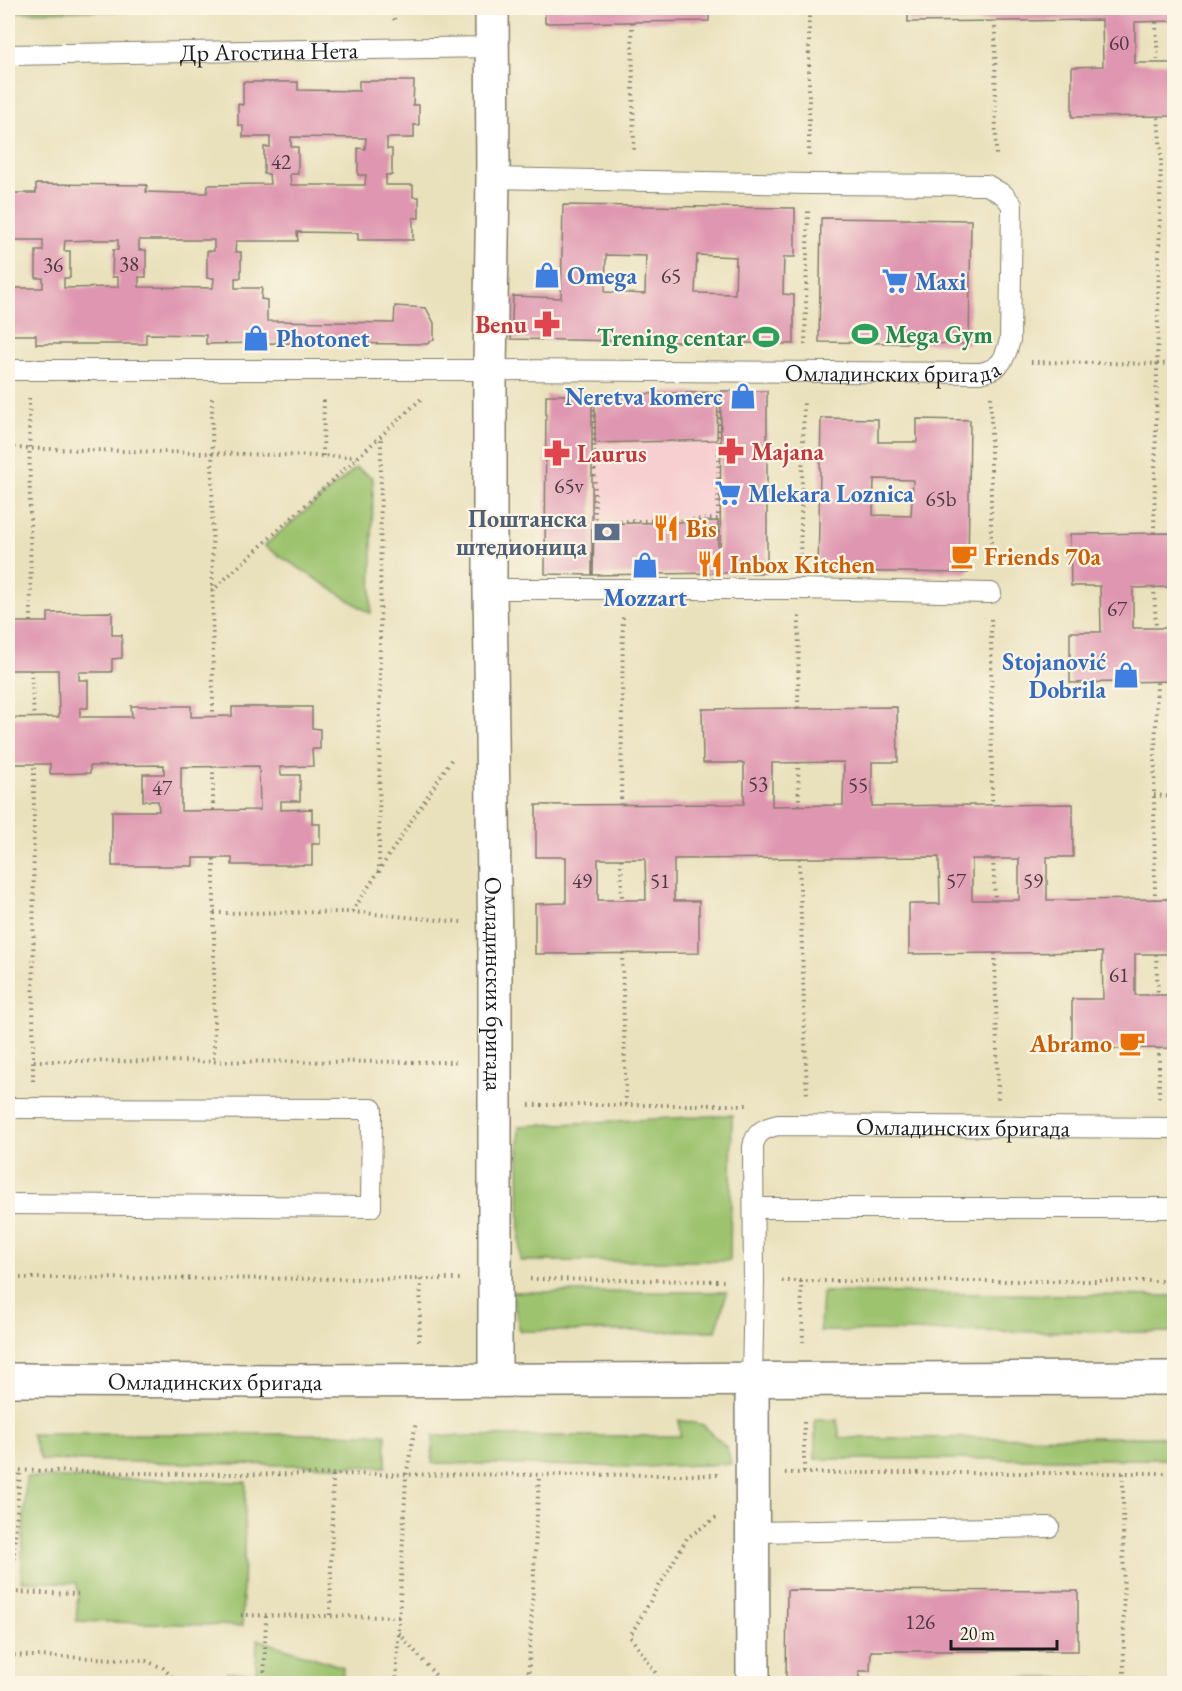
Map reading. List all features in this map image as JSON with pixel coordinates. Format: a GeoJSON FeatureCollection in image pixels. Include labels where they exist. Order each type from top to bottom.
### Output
{"type":"FeatureCollection","features":[{"type":"Feature","properties":{"kind":"street"},"geometry":{"type":"LineString","coordinates":[[492,8],[492,47]]}},
{"type":"Feature","properties":{"kind":"street","name":"Омладинских бригада"},"geometry":{"type":"LineString","coordinates":[[492,47],[490,589],[495,925],[495,1380]]}},
{"type":"Feature","properties":{"kind":"street","name":"Омладинских бригада"},"geometry":{"type":"LineString","coordinates":[[8,1380],[1174,1378]]}},
{"type":"Feature","properties":{"kind":"street","name":"Омладинских бригада"},"geometry":{"type":"LineString","coordinates":[[752,1380],[753,1683]]}},
{"type":"Feature","properties":{"kind":"lane","name":"Др Агостина Нета"},"geometry":{"type":"LineString","coordinates":[[8,55],[492,47]]}},
{"type":"Feature","properties":{"kind":"lane"},"geometry":{"type":"LineString","coordinates":[[493,178],[977,184],[996,189]]}},
{"type":"Feature","properties":{"kind":"lane","name":"Омладинских бригада"},"geometry":{"type":"LineString","coordinates":[[490,370],[980,372],[997,366],[1010,340],[1012,205],[996,189]]}},
{"type":"Feature","properties":{"kind":"lane"},"geometry":{"type":"LineString","coordinates":[[8,370],[490,370]]}},
{"type":"Feature","properties":{"kind":"lane"},"geometry":{"type":"LineString","coordinates":[[490,589],[800,589],[991,593]]}},
{"type":"Feature","properties":{"kind":"lane"},"geometry":{"type":"LineString","coordinates":[[8,1108],[372,1109],[371,1207],[8,1204]]}},
{"type":"Feature","properties":{"kind":"lane","name":"Омладинских бригада"},"geometry":{"type":"LineString","coordinates":[[752,1380],[753,1147],[754,1138],[760,1131],[778,1125],[1174,1128]]}},
{"type":"Feature","properties":{"kind":"lane"},"geometry":{"type":"LineString","coordinates":[[754,1208],[1174,1208]]}},
{"type":"Feature","properties":{"kind":"lane"},"geometry":{"type":"LineString","coordinates":[[752,1532],[1048,1527]]}},
{"type":"Feature","properties":{"kind":"path"},"geometry":{"type":"LineString","coordinates":[[809,8],[809,183]]}},
{"type":"Feature","properties":{"kind":"path"},"geometry":{"type":"LineString","coordinates":[[995,21],[996,189]]}},
{"type":"Feature","properties":{"kind":"path"},"geometry":{"type":"LineString","coordinates":[[632,22],[634,181]]}},
{"type":"Feature","properties":{"kind":"path"},"geometry":{"type":"LineString","coordinates":[[1156,22],[1158,63]]}},
{"type":"Feature","properties":{"kind":"path"},"geometry":{"type":"LineString","coordinates":[[1154,533],[1161,153],[1158,116]]}},
{"type":"Feature","properties":{"kind":"path"},"geometry":{"type":"LineString","coordinates":[[992,805],[991,593],[997,366],[1174,364]]}},
{"type":"Feature","properties":{"kind":"path"},"geometry":{"type":"LineString","coordinates":[[29,370],[31,622]]}},
{"type":"Feature","properties":{"kind":"path"},"geometry":{"type":"LineString","coordinates":[[212,370],[213,717]]}},
{"type":"Feature","properties":{"kind":"path"},"geometry":{"type":"LineString","coordinates":[[323,456],[324,370]]}},
{"type":"Feature","properties":{"kind":"path"},"geometry":{"type":"LineString","coordinates":[[594,388],[594,522],[718,519],[719,399]]}},
{"type":"Feature","properties":{"kind":"path"},"geometry":{"type":"LineString","coordinates":[[212,591],[428,392]]}},
{"type":"Feature","properties":{"kind":"path"},"geometry":{"type":"LineString","coordinates":[[379,873],[381,437]]}},
{"type":"Feature","properties":{"kind":"path"},"geometry":{"type":"LineString","coordinates":[[8,448],[358,457]]}},
{"type":"Feature","properties":{"kind":"path"},"geometry":{"type":"LineString","coordinates":[[1154,587],[1156,628]]}},
{"type":"Feature","properties":{"kind":"path"},"geometry":{"type":"LineString","coordinates":[[621,805],[623,589]]}},
{"type":"Feature","properties":{"kind":"path"},"geometry":{"type":"LineString","coordinates":[[798,708],[800,589]]}},
{"type":"Feature","properties":{"kind":"path"},"geometry":{"type":"LineString","coordinates":[[31,670],[34,718]]}},
{"type":"Feature","properties":{"kind":"path"},"geometry":{"type":"LineString","coordinates":[[1155,900],[1154,795],[1157,682]]}},
{"type":"Feature","properties":{"kind":"path"},"geometry":{"type":"LineString","coordinates":[[352,912],[453,757]]}},
{"type":"Feature","properties":{"kind":"path"},"geometry":{"type":"LineString","coordinates":[[798,762],[799,806]]}},
{"type":"Feature","properties":{"kind":"path"},"geometry":{"type":"LineString","coordinates":[[32,1108],[34,764]]}},
{"type":"Feature","properties":{"kind":"path"},"geometry":{"type":"LineString","coordinates":[[213,767],[213,810]]}},
{"type":"Feature","properties":{"kind":"path"},"geometry":{"type":"LineString","coordinates":[[1154,795],[1174,797]]}},
{"type":"Feature","properties":{"kind":"path"},"geometry":{"type":"LineString","coordinates":[[799,858],[808,1105]]}},
{"type":"Feature","properties":{"kind":"path"},"geometry":{"type":"LineString","coordinates":[[214,859],[214,1061]]}},
{"type":"Feature","properties":{"kind":"path"},"geometry":{"type":"LineString","coordinates":[[621,859],[622,900]]}},
{"type":"Feature","properties":{"kind":"path"},"geometry":{"type":"LineString","coordinates":[[993,859],[995,900]]}},
{"type":"Feature","properties":{"kind":"path"},"geometry":{"type":"LineString","coordinates":[[214,913],[352,912],[495,925]]}},
{"type":"Feature","properties":{"kind":"path"},"geometry":{"type":"LineString","coordinates":[[622,953],[626,1105]]}},
{"type":"Feature","properties":{"kind":"path"},"geometry":{"type":"LineString","coordinates":[[995,953],[998,1104]]}},
{"type":"Feature","properties":{"kind":"path"},"geometry":{"type":"LineString","coordinates":[[1156,954],[1158,995]]}},
{"type":"Feature","properties":{"kind":"path"},"geometry":{"type":"LineString","coordinates":[[1159,1048],[1159,1103]]}},
{"type":"Feature","properties":{"kind":"path"},"geometry":{"type":"LineString","coordinates":[[34,1061],[495,1062]]}},
{"type":"Feature","properties":{"kind":"path"},"geometry":{"type":"LineString","coordinates":[[8,1278],[1174,1281]]}},
{"type":"Feature","properties":{"kind":"path"},"geometry":{"type":"LineString","coordinates":[[419,1341],[421,1279]]}},
{"type":"Feature","properties":{"kind":"path"},"geometry":{"type":"LineString","coordinates":[[801,1281],[803,1342]]}},
{"type":"Feature","properties":{"kind":"path"},"geometry":{"type":"LineString","coordinates":[[396,1683],[406,1476],[416,1422]]}},
{"type":"Feature","properties":{"kind":"path"},"geometry":{"type":"LineString","coordinates":[[804,1422],[804,1472]]}},
{"type":"Feature","properties":{"kind":"path"},"geometry":{"type":"LineString","coordinates":[[8,1470],[185,1474],[539,1475],[753,1480],[804,1472],[1174,1473]]}},
{"type":"Feature","properties":{"kind":"path"},"geometry":{"type":"LineString","coordinates":[[8,1631],[20,1470]]}},
{"type":"Feature","properties":{"kind":"path"},"geometry":{"type":"LineString","coordinates":[[1123,1473],[1124,1683]]}},
{"type":"Feature","properties":{"kind":"path"},"geometry":{"type":"LineString","coordinates":[[330,1616],[333,1475]]}},
{"type":"Feature","properties":{"kind":"path"},"geometry":{"type":"LineString","coordinates":[[528,1683],[539,1475]]}},
{"type":"Feature","properties":{"kind":"path"},"geometry":{"type":"LineString","coordinates":[[659,1683],[657,1675],[630,1636],[687,1538],[753,1480]]}},
{"type":"Feature","properties":{"kind":"path"},"geometry":{"type":"LineString","coordinates":[[11,1592],[78,1594]]}},
{"type":"Feature","properties":{"kind":"path"},"geometry":{"type":"LineString","coordinates":[[241,1615],[400,1617]]}},
{"type":"Feature","properties":{"kind":"path"},"geometry":{"type":"LineString","coordinates":[[264,1683],[266,1615]]}},
{"type":"Feature","properties":{"kind":"path"},"geometry":{"type":"LineString","coordinates":[[399,1633],[443,1683]]}},
{"type":"Feature","properties":{"kind":"path"},"geometry":{"type":"LineString","coordinates":[[8,1655],[144,1660],[163,1668],[179,1683]]}},
{"type":"Feature","properties":{"kind":"shaded area"},"geometry":{"type":"Polygon","coordinates":[[[717,441],[717,518],[596,521],[595,445],[717,441]]]}},
{"type":"Feature","properties":{"kind":"green space"},"geometry":{"type":"Polygon","coordinates":[[[8,8],[412,8],[8,12],[8,8]]]}},
{"type":"Feature","properties":{"kind":"green space"},"geometry":{"type":"Polygon","coordinates":[[[356,468],[373,478],[371,614],[264,546],[356,468]]]}},
{"type":"Feature","properties":{"kind":"green space"},"geometry":{"type":"Polygon","coordinates":[[[732,1115],[730,1261],[520,1261],[519,1126],[732,1115]]]}},
{"type":"Feature","properties":{"kind":"green space"},"geometry":{"type":"Polygon","coordinates":[[[511,1292],[727,1292],[716,1331],[520,1331],[511,1292]]]}},
{"type":"Feature","properties":{"kind":"green space"},"geometry":{"type":"Polygon","coordinates":[[[822,1292],[1174,1296],[1174,1332],[820,1331],[822,1292]]]}},
{"type":"Feature","properties":{"kind":"green space"},"geometry":{"type":"Polygon","coordinates":[[[679,1420],[703,1425],[727,1448],[731,1464],[640,1467],[432,1463],[433,1436],[680,1436],[679,1420]]]}},
{"type":"Feature","properties":{"kind":"green space"},"geometry":{"type":"Polygon","coordinates":[[[815,1420],[837,1420],[840,1438],[1174,1437],[1174,1459],[815,1459],[815,1420]]]}},
{"type":"Feature","properties":{"kind":"green space"},"geometry":{"type":"Polygon","coordinates":[[[31,1434],[386,1434],[386,1467],[41,1460],[31,1434]]]}},
{"type":"Feature","properties":{"kind":"green space"},"geometry":{"type":"Polygon","coordinates":[[[26,1477],[246,1482],[242,1626],[76,1621],[77,1583],[21,1581],[26,1477]]]}},
{"type":"Feature","properties":{"kind":"green space"},"geometry":{"type":"Polygon","coordinates":[[[257,1639],[343,1667],[342,1683],[227,1683],[227,1672],[256,1673],[257,1639]]]}},
{"type":"Feature","properties":{"kind":"green space"},"geometry":{"type":"Polygon","coordinates":[[[907,1677],[1096,1678],[1096,1683],[907,1684],[907,1677]]]}},
{"type":"Feature","properties":{"kind":"building"},"geometry":{"type":"Polygon","coordinates":[[[545,8],[709,8],[709,21],[545,23],[545,8]]]}},
{"type":"Feature","properties":{"kind":"building"},"geometry":{"type":"Polygon","coordinates":[[[908,8],[1174,8],[1174,21],[1135,22],[1135,63],[1174,63],[1174,116],[1072,117],[1072,67],[1103,66],[1102,20],[908,22],[908,8]]]}},
{"type":"Feature","properties":{"kind":"building"},"geometry":{"type":"Polygon","coordinates":[[[359,81],[414,81],[413,105],[419,105],[419,125],[414,125],[414,138],[387,138],[387,149],[392,149],[392,175],[386,175],[386,185],[413,185],[413,197],[419,197],[419,218],[413,218],[413,240],[358,240],[358,233],[297,232],[298,241],[236,241],[235,252],[241,252],[241,278],[235,278],[235,288],[262,288],[261,299],[267,300],[267,321],[394,323],[395,306],[426,308],[434,323],[434,339],[427,344],[206,344],[206,335],[146,334],[146,344],[36,344],[36,335],[8,335],[8,288],[43,288],[43,278],[36,278],[36,251],[43,251],[43,240],[8,240],[8,193],[36,193],[36,184],[147,185],[146,192],[207,193],[208,185],[270,184],[269,174],[264,174],[264,147],[270,147],[270,137],[243,137],[243,126],[238,125],[238,104],[243,105],[243,82],[298,82],[298,90],[359,91],[359,81]],[[291,137],[291,147],[298,147],[298,174],[290,174],[291,185],[365,185],[366,175],[358,175],[358,148],[365,149],[366,138],[291,137]],[[118,240],[65,241],[64,251],[70,251],[70,278],[64,278],[64,288],[118,287],[118,277],[112,277],[113,250],[118,250],[118,240]],[[139,240],[139,250],[146,250],[146,277],[139,277],[139,287],[213,288],[214,278],[207,278],[207,251],[214,251],[214,240],[139,240]]]}},
{"type":"Feature","properties":{"kind":"building"},"geometry":{"type":"Polygon","coordinates":[[[563,205],[795,208],[795,257],[784,257],[783,294],[794,295],[794,344],[511,339],[513,296],[561,298],[563,205]],[[606,255],[605,292],[645,294],[646,256],[606,255]],[[697,255],[695,293],[735,294],[736,257],[697,255]]]}},
{"type":"Feature","properties":{"kind":"building","name":"Maxi"},"geometry":{"type":"Polygon","coordinates":[[[821,218],[971,220],[969,344],[819,342],[821,218]]]}},
{"type":"Feature","properties":{"kind":"building"},"geometry":{"type":"Polygon","coordinates":[[[721,391],[767,391],[767,573],[720,573],[721,391]]]}},
{"type":"Feature","properties":{"kind":"building"},"geometry":{"type":"Polygon","coordinates":[[[718,392],[717,440],[595,443],[595,395],[718,392]]]}},
{"type":"Feature","properties":{"kind":"building"},"geometry":{"type":"Polygon","coordinates":[[[546,395],[592,395],[592,575],[545,574],[546,395]]]}},
{"type":"Feature","properties":{"kind":"building"},"geometry":{"type":"Polygon","coordinates":[[[821,418],[878,419],[878,442],[917,442],[917,419],[970,420],[968,573],[818,571],[821,418]],[[874,479],[873,515],[911,516],[913,480],[874,479]]]}},
{"type":"Feature","properties":{"kind":"building"},"geometry":{"type":"Polygon","coordinates":[[[718,521],[718,573],[593,575],[594,524],[718,521]]]}},
{"type":"Feature","properties":{"kind":"building"},"geometry":{"type":"Polygon","coordinates":[[[1174,533],[1174,587],[1133,588],[1133,628],[1174,628],[1174,681],[1070,683],[1070,632],[1101,632],[1100,586],[1071,586],[1070,534],[1174,533]]]}},
{"type":"Feature","properties":{"kind":"building"},"geometry":{"type":"Polygon","coordinates":[[[112,612],[112,635],[122,635],[122,658],[112,659],[112,672],[79,672],[79,680],[88,680],[88,708],[80,708],[80,717],[132,717],[131,706],[191,706],[191,717],[232,716],[232,707],[312,707],[312,728],[320,729],[320,749],[312,749],[313,766],[280,767],[281,775],[300,775],[300,801],[281,801],[281,810],[312,809],[312,824],[320,824],[320,844],[312,844],[312,865],[232,865],[232,858],[193,858],[193,866],[112,866],[112,811],[159,811],[158,801],[143,801],[143,774],[164,774],[164,765],[90,766],[90,773],[50,774],[50,764],[10,764],[10,771],[8,771],[8,718],[59,717],[58,670],[8,670],[8,616],[10,622],[48,622],[48,613],[112,612]],[[259,766],[181,767],[181,811],[260,810],[259,766]]]}},
{"type":"Feature","properties":{"kind":"building"},"geometry":{"type":"Polygon","coordinates":[[[897,707],[898,762],[872,762],[872,806],[1073,804],[1073,857],[1047,857],[1047,900],[1174,899],[1174,954],[1135,954],[1135,995],[1174,995],[1174,1048],[1072,1049],[1072,999],[1103,999],[1102,952],[909,954],[909,904],[940,904],[939,857],[674,859],[674,901],[699,901],[699,953],[535,954],[535,904],[566,903],[566,857],[536,857],[536,805],[744,804],[744,763],[703,763],[702,709],[897,707]],[[844,762],[772,763],[772,806],[843,805],[844,762]],[[598,859],[598,900],[646,900],[645,859],[598,859]],[[972,859],[972,900],[1019,900],[1019,859],[972,859]]]}},
{"type":"Feature","properties":{"kind":"building"},"geometry":{"type":"Polygon","coordinates":[[[787,1590],[1078,1591],[1078,1651],[871,1651],[870,1671],[859,1671],[859,1683],[786,1683],[787,1590]]]}},
{"type":"Feature","properties":{"kind":"place","name":"Omega"},"geometry":{"type":"Point","coordinates":[547,275]}},
{"type":"Feature","properties":{"kind":"place","name":"Maxi"},"geometry":{"type":"Point","coordinates":[895,281]}},
{"type":"Feature","properties":{"kind":"place","name":"Benu"},"geometry":{"type":"Point","coordinates":[547,324]}},
{"type":"Feature","properties":{"kind":"place","name":"Mega Gym"},"geometry":{"type":"Point","coordinates":[865,334]}},
{"type":"Feature","properties":{"kind":"place","name":"Trening centar"},"geometry":{"type":"Point","coordinates":[766,337]}},
{"type":"Feature","properties":{"kind":"place","name":"Photonet"},"geometry":{"type":"Point","coordinates":[256,338]}},
{"type":"Feature","properties":{"kind":"place","name":"Neretva komerc"},"geometry":{"type":"Point","coordinates":[743,396]}},
{"type":"Feature","properties":{"kind":"place","name":"Majana"},"geometry":{"type":"Point","coordinates":[731,451]}},
{"type":"Feature","properties":{"kind":"place","name":"Laurus"},"geometry":{"type":"Point","coordinates":[557,453]}},
{"type":"Feature","properties":{"kind":"place","name":"Mlekara Loznica"},"geometry":{"type":"Point","coordinates":[728,493]}},
{"type":"Feature","properties":{"kind":"place","name":"Bis"},"geometry":{"type":"Point","coordinates":[666,528]}},
{"type":"Feature","properties":{"kind":"place","name":"Поштанска штедионица"},"geometry":{"type":"Point","coordinates":[607,532]}},
{"type":"Feature","properties":{"kind":"place","name":"Friends 70a"},"geometry":{"type":"Point","coordinates":[964,556]}},
{"type":"Feature","properties":{"kind":"place","name":"Inbox Kitchen"},"geometry":{"type":"Point","coordinates":[710,564]}},
{"type":"Feature","properties":{"kind":"place","name":"Mozzart"},"geometry":{"type":"Point","coordinates":[645,565]}},
{"type":"Feature","properties":{"kind":"place","name":"Stojanović Dobrila"},"geometry":{"type":"Point","coordinates":[1126,675]}},
{"type":"Feature","properties":{"kind":"place","name":"Abramo"},"geometry":{"type":"Point","coordinates":[1132,1043]}}]}
